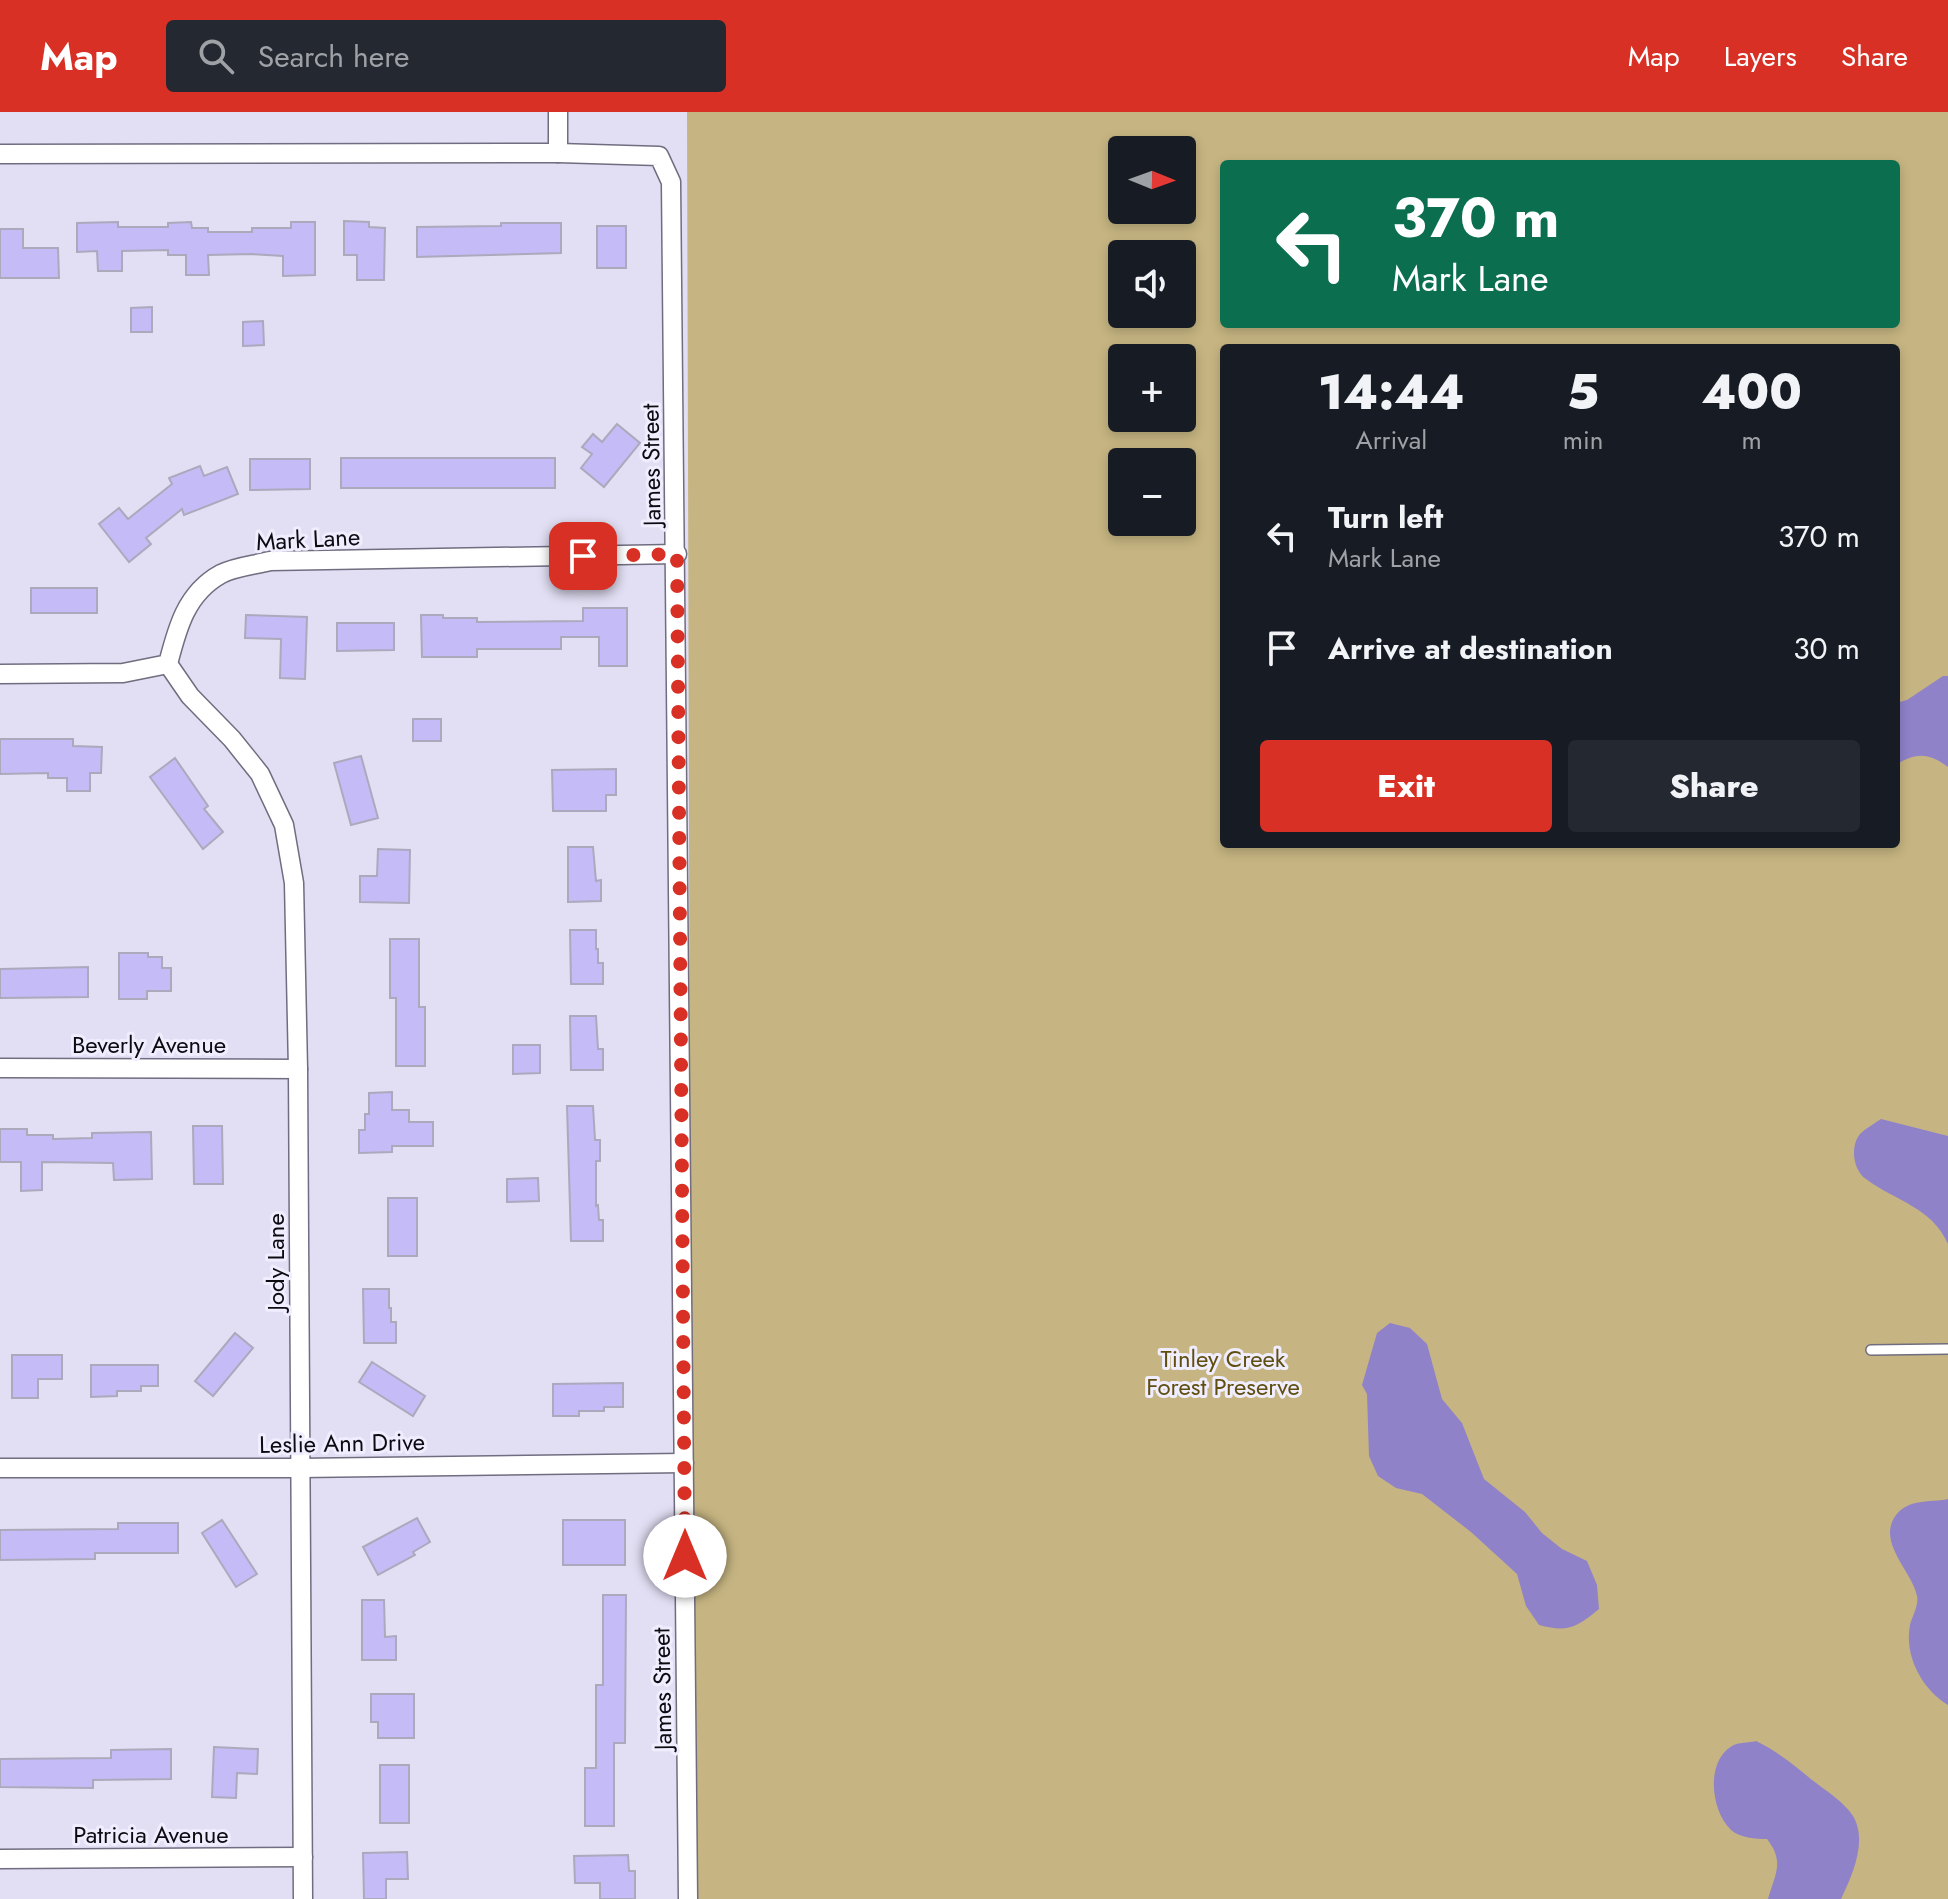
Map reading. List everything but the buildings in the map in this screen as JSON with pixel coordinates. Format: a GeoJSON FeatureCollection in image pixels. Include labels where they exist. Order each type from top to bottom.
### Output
{"type":"FeatureCollection","features":[{"type":"Feature","properties":{"kind":"street"},"geometry":{"type":"LineString","coordinates":[[0,154],[558,153],[558,112]]}},
{"type":"Feature","properties":{"kind":"street","name":"James Street"},"geometry":{"type":"LineString","coordinates":[[558,153],[659,156],[671,182],[688,1899]]}},
{"type":"Feature","properties":{"kind":"street","name":"Mark Lane"},"geometry":{"type":"LineString","coordinates":[[168,664],[179,621],[197,593],[222,573],[270,561],[677,554]]}},
{"type":"Feature","properties":{"kind":"street"},"geometry":{"type":"LineString","coordinates":[[0,674],[123,673],[168,664]]}},
{"type":"Feature","properties":{"kind":"street","name":"Jody Lane"},"geometry":{"type":"LineString","coordinates":[[168,664],[190,696],[232,739],[260,774],[284,825],[294,883],[303,1899]]}},
{"type":"Feature","properties":{"kind":"street","name":"Beverly Avenue"},"geometry":{"type":"LineString","coordinates":[[0,1068],[298,1069]]}},
{"type":"Feature","properties":{"kind":"street","name":"Leslie Ann Drive"},"geometry":{"type":"LineString","coordinates":[[0,1468],[684,1463]]}},
{"type":"Feature","properties":{"kind":"street","name":"Patricia Avenue"},"geometry":{"type":"LineString","coordinates":[[0,1859],[303,1857]]}},
{"type":"Feature","properties":{"kind":"lane"},"geometry":{"type":"LineString","coordinates":[[1871,1350],[1948,1349]]}},
{"type":"Feature","properties":{"kind":"green space","name":"Tinley Creek Forest Preserve"},"geometry":{"type":"Polygon","coordinates":[[[687,112],[1948,112],[1948,1899],[692,1899],[687,112]]]}},
{"type":"Feature","properties":{"kind":"shaded area"},"geometry":{"type":"Polygon","coordinates":[[[1943,676],[1948,676],[1948,767],[1922,756],[1900,763],[1900,702],[1943,676]]]}},
{"type":"Feature","properties":{"kind":"shaded area"},"geometry":{"type":"Polygon","coordinates":[[[1881,1119],[1948,1136],[1948,1244],[1933,1221],[1877,1187],[1858,1170],[1854,1151],[1857,1139],[1881,1119]]]}},
{"type":"Feature","properties":{"kind":"shaded area"},"geometry":{"type":"Polygon","coordinates":[[[1390,1323],[1410,1328],[1427,1344],[1442,1399],[1462,1423],[1484,1479],[1525,1512],[1542,1533],[1562,1549],[1587,1561],[1597,1585],[1599,1609],[1584,1620],[1565,1628],[1539,1625],[1526,1606],[1517,1574],[1471,1532],[1422,1494],[1396,1488],[1378,1476],[1369,1456],[1367,1394],[1362,1385],[1377,1333],[1390,1323]]]}},
{"type":"Feature","properties":{"kind":"shaded area"},"geometry":{"type":"Polygon","coordinates":[[[1948,1499],[1948,1705],[1923,1681],[1913,1660],[1909,1637],[1917,1596],[1890,1536],[1896,1515],[1907,1506],[1948,1499]]]}},
{"type":"Feature","properties":{"kind":"shaded area"},"geometry":{"type":"Polygon","coordinates":[[[1756,1741],[1840,1801],[1853,1816],[1859,1847],[1854,1869],[1841,1899],[1768,1899],[1777,1868],[1772,1847],[1767,1839],[1748,1838],[1735,1833],[1724,1822],[1715,1799],[1718,1763],[1723,1753],[1732,1746],[1756,1741]]]}},
{"type":"Feature","properties":{"kind":"route"},"geometry":{"type":"LineString","coordinates":[[583,556],[677,554],[685,1556]]}}]}
